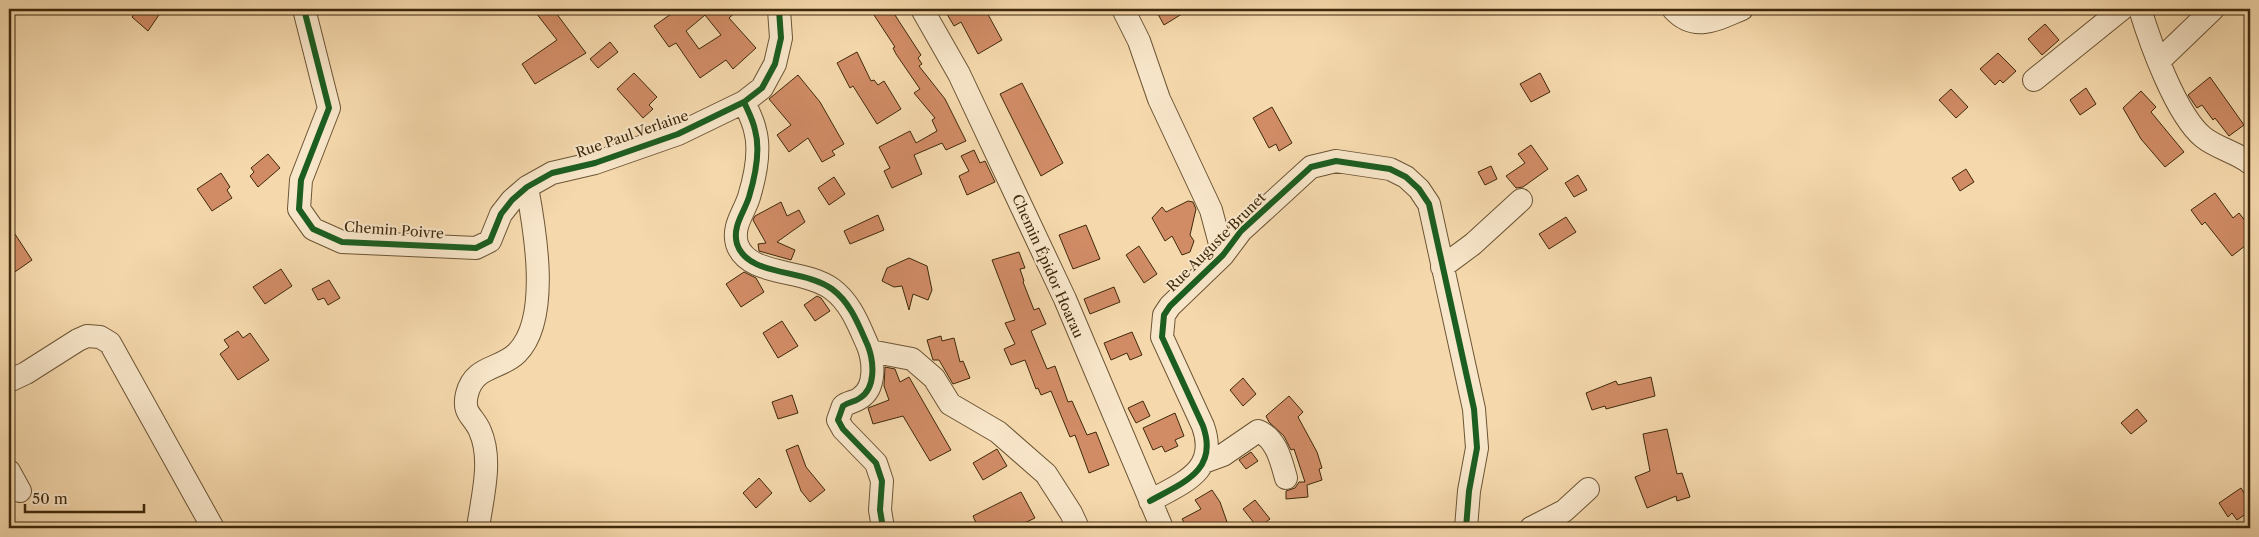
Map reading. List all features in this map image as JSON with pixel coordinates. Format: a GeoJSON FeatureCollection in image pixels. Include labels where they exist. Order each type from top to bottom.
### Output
{"type":"FeatureCollection","features":[{"type":"Feature","properties":{"kind":"street","name":"Chemin Poivre"},"geometry":{"type":"LineString","coordinates":[[304,9],[328,108],[301,180],[299,209],[313,229],[342,242],[476,248],[490,241],[501,214],[512,200],[527,187]]}},
{"type":"Feature","properties":{"kind":"street","name":"Rue Paul Verlaine"},"geometry":{"type":"LineString","coordinates":[[527,187],[552,173],[595,163],[678,134],[744,102],[762,88],[775,64],[781,38],[779,9]]}},
{"type":"Feature","properties":{"kind":"street","name":"Chemin Épidor Hoarau"},"geometry":{"type":"LineString","coordinates":[[922,9],[959,74],[1065,299],[1162,528]]}},
{"type":"Feature","properties":{"kind":"street"},"geometry":{"type":"LineString","coordinates":[[1123,9],[1139,41],[1159,99],[1211,210],[1223,255]]}},
{"type":"Feature","properties":{"kind":"street"},"geometry":{"type":"LineString","coordinates":[[1672,9],[1688,21],[1704,24],[1742,9]]}},
{"type":"Feature","properties":{"kind":"street"},"geometry":{"type":"LineString","coordinates":[[2034,80],[2122,9]]}},
{"type":"Feature","properties":{"kind":"street"},"geometry":{"type":"LineString","coordinates":[[2140,9],[2160,60],[2161,68],[2181,110],[2203,137],[2250,163]]}},
{"type":"Feature","properties":{"kind":"street"},"geometry":{"type":"LineString","coordinates":[[2160,60],[2213,9]]}},
{"type":"Feature","properties":{"kind":"street"},"geometry":{"type":"LineString","coordinates":[[744,102],[756,131],[757,166],[748,199],[738,220],[737,242],[742,253],[749,261],[759,267],[814,278],[832,289],[848,305],[870,351],[873,378],[870,386],[860,399],[843,406],[838,420],[843,429],[876,463],[882,481],[880,510],[883,528]]}},
{"type":"Feature","properties":{"kind":"street","name":"Rue Auguste Brunet"},"geometry":{"type":"LineString","coordinates":[[1204,462],[1207,438],[1162,337],[1164,315],[1170,306],[1223,255],[1241,230],[1311,167],[1336,161],[1390,169],[1406,177],[1419,189],[1428,204],[1474,409],[1478,448],[1469,492],[1466,528]]}},
{"type":"Feature","properties":{"kind":"street"},"geometry":{"type":"LineString","coordinates":[[478,528],[485,450],[480,430],[468,416],[466,406],[467,393],[472,380],[482,371],[504,363],[518,352],[535,318],[537,242],[527,187]]}},
{"type":"Feature","properties":{"kind":"street"},"geometry":{"type":"LineString","coordinates":[[1442,267],[1474,244],[1521,200]]}},
{"type":"Feature","properties":{"kind":"street"},"geometry":{"type":"LineString","coordinates":[[9,381],[26,373],[78,340],[94,336],[106,339],[110,343],[213,528]]}},
{"type":"Feature","properties":{"kind":"street"},"geometry":{"type":"LineString","coordinates":[[870,351],[912,358],[934,378],[950,404],[998,432],[1046,474],[1078,528]]}},
{"type":"Feature","properties":{"kind":"street"},"geometry":{"type":"LineString","coordinates":[[1150,501],[1188,480],[1204,462],[1222,455],[1258,431],[1266,434],[1272,441],[1281,459],[1286,478]]}},
{"type":"Feature","properties":{"kind":"street"},"geometry":{"type":"LineString","coordinates":[[9,471],[20,491]]}},
{"type":"Feature","properties":{"kind":"street"},"geometry":{"type":"LineString","coordinates":[[1531,528],[1564,511],[1588,489]]}},
{"type":"Feature","properties":{"kind":"building"},"geometry":{"type":"Polygon","coordinates":[[[138,9],[163,9],[148,31],[132,17],[138,9]]]}},
{"type":"Feature","properties":{"kind":"building"},"geometry":{"type":"Polygon","coordinates":[[[533,9],[553,9],[586,53],[535,84],[522,64],[557,40],[533,9]]]}},
{"type":"Feature","properties":{"kind":"building"},"geometry":{"type":"Polygon","coordinates":[[[678,9],[739,9],[729,18],[756,48],[733,69],[726,60],[700,78],[676,43],[669,47],[654,26],[678,9]],[[705,15],[686,31],[699,49],[721,35],[705,15]]]}},
{"type":"Feature","properties":{"kind":"building"},"geometry":{"type":"Polygon","coordinates":[[[870,9],[891,9],[921,55],[918,58],[922,64],[919,66],[945,99],[966,141],[946,150],[942,143],[914,155],[922,174],[892,188],[884,171],[890,168],[879,147],[910,131],[916,143],[937,131],[932,120],[935,118],[914,93],[920,89],[896,54],[893,48],[895,47],[870,9]]]}},
{"type":"Feature","properties":{"kind":"building"},"geometry":{"type":"Polygon","coordinates":[[[944,9],[985,9],[1002,40],[978,54],[961,22],[954,26],[944,9]]]}},
{"type":"Feature","properties":{"kind":"building"},"geometry":{"type":"Polygon","coordinates":[[[1155,9],[1190,9],[1164,25],[1155,9]]]}},
{"type":"Feature","properties":{"kind":"building"},"geometry":{"type":"Polygon","coordinates":[[[2045,24],[2059,40],[2042,55],[2028,39],[2045,24]]]}},
{"type":"Feature","properties":{"kind":"building"},"geometry":{"type":"Polygon","coordinates":[[[610,42],[618,52],[598,68],[590,59],[610,42]]]}},
{"type":"Feature","properties":{"kind":"building"},"geometry":{"type":"Polygon","coordinates":[[[857,52],[871,81],[874,80],[878,85],[884,81],[901,109],[877,124],[853,86],[850,88],[837,63],[857,52]]]}},
{"type":"Feature","properties":{"kind":"building"},"geometry":{"type":"Polygon","coordinates":[[[1998,53],[2016,71],[2003,83],[2000,80],[1995,85],[1980,69],[1998,53]]]}},
{"type":"Feature","properties":{"kind":"building"},"geometry":{"type":"Polygon","coordinates":[[[634,73],[657,97],[649,105],[653,109],[643,118],[617,89],[634,73]]]}},
{"type":"Feature","properties":{"kind":"building"},"geometry":{"type":"Polygon","coordinates":[[[1540,73],[1550,92],[1531,102],[1520,84],[1540,73]]]}},
{"type":"Feature","properties":{"kind":"building"},"geometry":{"type":"Polygon","coordinates":[[[798,75],[820,102],[844,144],[832,151],[835,155],[822,162],[808,138],[789,152],[777,135],[791,125],[769,99],[798,75]]]}},
{"type":"Feature","properties":{"kind":"building"},"geometry":{"type":"Polygon","coordinates":[[[2210,77],[2244,125],[2229,136],[2215,118],[2213,120],[2202,105],[2197,108],[2188,95],[2210,77]]]}},
{"type":"Feature","properties":{"kind":"building"},"geometry":{"type":"Polygon","coordinates":[[[1022,83],[1063,163],[1041,176],[1000,94],[1022,83]]]}},
{"type":"Feature","properties":{"kind":"building"},"geometry":{"type":"Polygon","coordinates":[[[2086,88],[2096,104],[2080,115],[2070,100],[2086,88]]]}},
{"type":"Feature","properties":{"kind":"building"},"geometry":{"type":"Polygon","coordinates":[[[1951,89],[1968,107],[1956,118],[1939,100],[1951,89]]]}},
{"type":"Feature","properties":{"kind":"building"},"geometry":{"type":"Polygon","coordinates":[[[2141,91],[2156,107],[2151,112],[2184,152],[2165,167],[2141,139],[2123,108],[2141,91]]]}},
{"type":"Feature","properties":{"kind":"building"},"geometry":{"type":"Polygon","coordinates":[[[1272,107],[1292,143],[1279,151],[1276,144],[1269,148],[1253,118],[1272,107]]]}},
{"type":"Feature","properties":{"kind":"building"},"geometry":{"type":"Polygon","coordinates":[[[1531,145],[1548,169],[1523,187],[1516,188],[1506,176],[1525,163],[1518,154],[1531,145]]]}},
{"type":"Feature","properties":{"kind":"building"},"geometry":{"type":"Polygon","coordinates":[[[974,150],[980,163],[985,161],[995,182],[967,195],[959,176],[969,171],[961,156],[974,150]]]}},
{"type":"Feature","properties":{"kind":"building"},"geometry":{"type":"Polygon","coordinates":[[[268,154],[280,168],[258,187],[250,176],[254,172],[251,168],[268,154]]]}},
{"type":"Feature","properties":{"kind":"building"},"geometry":{"type":"Polygon","coordinates":[[[1491,166],[1497,179],[1485,185],[1478,172],[1491,166]]]}},
{"type":"Feature","properties":{"kind":"building"},"geometry":{"type":"Polygon","coordinates":[[[1966,169],[1974,182],[1960,191],[1952,178],[1966,169]]]}},
{"type":"Feature","properties":{"kind":"building"},"geometry":{"type":"Polygon","coordinates":[[[221,173],[230,187],[227,190],[232,198],[212,211],[197,189],[221,173]]]}},
{"type":"Feature","properties":{"kind":"building"},"geometry":{"type":"Polygon","coordinates":[[[1578,175],[1587,190],[1574,197],[1565,183],[1578,175]]]}},
{"type":"Feature","properties":{"kind":"building"},"geometry":{"type":"Polygon","coordinates":[[[834,177],[845,194],[829,205],[818,188],[834,177]]]}},
{"type":"Feature","properties":{"kind":"building"},"geometry":{"type":"Polygon","coordinates":[[[2215,193],[2233,218],[2239,213],[2250,227],[2250,242],[2232,256],[2205,222],[2202,225],[2191,210],[2215,193]]]}},
{"type":"Feature","properties":{"kind":"building"},"geometry":{"type":"Polygon","coordinates":[[[1188,201],[1193,202],[1196,209],[1190,235],[1194,241],[1190,252],[1182,255],[1172,236],[1165,241],[1152,218],[1162,207],[1166,212],[1188,201]]]}},
{"type":"Feature","properties":{"kind":"building"},"geometry":{"type":"Polygon","coordinates":[[[781,202],[787,216],[799,210],[805,222],[777,242],[795,250],[791,260],[759,251],[758,244],[766,243],[753,220],[755,216],[781,202]]]}},
{"type":"Feature","properties":{"kind":"building"},"geometry":{"type":"Polygon","coordinates":[[[878,215],[884,230],[850,244],[844,231],[878,215]]]}},
{"type":"Feature","properties":{"kind":"building"},"geometry":{"type":"Polygon","coordinates":[[[1566,217],[1576,232],[1549,249],[1539,234],[1566,217]]]}},
{"type":"Feature","properties":{"kind":"building"},"geometry":{"type":"Polygon","coordinates":[[[9,225],[32,260],[9,276],[9,225]]]}},
{"type":"Feature","properties":{"kind":"building"},"geometry":{"type":"Polygon","coordinates":[[[1086,225],[1100,259],[1073,269],[1059,235],[1086,225]]]}},
{"type":"Feature","properties":{"kind":"building"},"geometry":{"type":"Polygon","coordinates":[[[1139,246],[1157,274],[1144,283],[1126,255],[1139,246]]]}},
{"type":"Feature","properties":{"kind":"building"},"geometry":{"type":"Polygon","coordinates":[[[1019,252],[1025,268],[1020,269],[1023,282],[1034,310],[1039,308],[1046,324],[1031,331],[1047,369],[1055,366],[1068,402],[1072,401],[1087,435],[1096,432],[1109,465],[1089,473],[1075,435],[1070,437],[1051,391],[1041,395],[1038,388],[1036,389],[1025,360],[1011,365],[1004,349],[1015,344],[1005,323],[1015,320],[992,260],[1019,252]]]}},
{"type":"Feature","properties":{"kind":"building"},"geometry":{"type":"Polygon","coordinates":[[[909,258],[927,266],[932,290],[928,300],[913,294],[909,310],[902,286],[894,287],[882,281],[887,268],[909,258]]]}},
{"type":"Feature","properties":{"kind":"building"},"geometry":{"type":"Polygon","coordinates":[[[281,269],[292,286],[265,304],[253,287],[281,269]]]}},
{"type":"Feature","properties":{"kind":"building"},"geometry":{"type":"Polygon","coordinates":[[[744,272],[756,278],[764,292],[741,307],[726,284],[744,272]]]}},
{"type":"Feature","properties":{"kind":"building"},"geometry":{"type":"Polygon","coordinates":[[[329,280],[340,298],[328,305],[324,298],[318,300],[312,289],[329,280]]]}},
{"type":"Feature","properties":{"kind":"building"},"geometry":{"type":"Polygon","coordinates":[[[1114,287],[1120,302],[1090,314],[1084,299],[1114,287]]]}},
{"type":"Feature","properties":{"kind":"building"},"geometry":{"type":"Polygon","coordinates":[[[817,296],[821,298],[830,311],[815,321],[804,305],[817,296]]]}},
{"type":"Feature","properties":{"kind":"building"},"geometry":{"type":"Polygon","coordinates":[[[782,321],[798,346],[778,358],[763,333],[782,321]]]}},
{"type":"Feature","properties":{"kind":"building"},"geometry":{"type":"Polygon","coordinates":[[[238,331],[243,338],[250,333],[269,360],[238,380],[220,354],[229,347],[224,340],[238,331]]]}},
{"type":"Feature","properties":{"kind":"building"},"geometry":{"type":"Polygon","coordinates":[[[1132,332],[1142,355],[1130,360],[1127,353],[1111,360],[1104,343],[1132,332]]]}},
{"type":"Feature","properties":{"kind":"building"},"geometry":{"type":"Polygon","coordinates":[[[941,336],[942,341],[954,338],[960,362],[963,361],[970,378],[953,384],[939,360],[933,360],[927,340],[941,336]]]}},
{"type":"Feature","properties":{"kind":"building"},"geometry":{"type":"Polygon","coordinates":[[[885,367],[895,369],[900,382],[909,377],[951,450],[930,461],[903,416],[873,424],[868,408],[889,400],[884,386],[885,367]]]}},
{"type":"Feature","properties":{"kind":"building"},"geometry":{"type":"Polygon","coordinates":[[[1651,377],[1655,396],[1606,409],[1605,406],[1592,410],[1586,393],[1616,381],[1618,385],[1651,377]]]}},
{"type":"Feature","properties":{"kind":"building"},"geometry":{"type":"Polygon","coordinates":[[[1243,378],[1256,394],[1243,406],[1230,390],[1243,378]]]}},
{"type":"Feature","properties":{"kind":"building"},"geometry":{"type":"Polygon","coordinates":[[[792,395],[798,413],[778,419],[772,402],[792,395]]]}},
{"type":"Feature","properties":{"kind":"building"},"geometry":{"type":"Polygon","coordinates":[[[1289,396],[1303,412],[1298,417],[1317,452],[1322,468],[1319,469],[1322,480],[1307,485],[1308,497],[1286,499],[1286,491],[1295,488],[1299,482],[1305,482],[1294,449],[1291,450],[1284,436],[1269,422],[1266,416],[1289,396]]]}},
{"type":"Feature","properties":{"kind":"building"},"geometry":{"type":"Polygon","coordinates":[[[1143,401],[1150,416],[1136,423],[1128,408],[1143,401]]]}},
{"type":"Feature","properties":{"kind":"building"},"geometry":{"type":"Polygon","coordinates":[[[2137,409],[2147,421],[2131,434],[2121,423],[2137,409]]]}},
{"type":"Feature","properties":{"kind":"building"},"geometry":{"type":"Polygon","coordinates":[[[1175,413],[1184,436],[1175,440],[1178,446],[1165,452],[1162,446],[1153,450],[1143,428],[1175,413]]]}},
{"type":"Feature","properties":{"kind":"building"},"geometry":{"type":"Polygon","coordinates":[[[1667,429],[1677,474],[1682,473],[1690,497],[1677,501],[1676,496],[1647,508],[1635,477],[1650,471],[1643,434],[1667,429]]]}},
{"type":"Feature","properties":{"kind":"building"},"geometry":{"type":"Polygon","coordinates":[[[798,445],[806,467],[825,490],[810,502],[801,491],[786,450],[798,445]]]}},
{"type":"Feature","properties":{"kind":"building"},"geometry":{"type":"Polygon","coordinates":[[[997,449],[1007,466],[983,480],[973,463],[997,449]]]}},
{"type":"Feature","properties":{"kind":"building"},"geometry":{"type":"Polygon","coordinates":[[[1251,452],[1258,461],[1246,469],[1239,460],[1251,452]]]}},
{"type":"Feature","properties":{"kind":"building"},"geometry":{"type":"Polygon","coordinates":[[[759,478],[772,493],[756,508],[743,493],[759,478]]]}},
{"type":"Feature","properties":{"kind":"building"},"geometry":{"type":"Polygon","coordinates":[[[2241,488],[2250,503],[2250,511],[2237,520],[2232,513],[2228,517],[2219,503],[2241,488]]]}},
{"type":"Feature","properties":{"kind":"building"},"geometry":{"type":"Polygon","coordinates":[[[1212,490],[1220,502],[1227,522],[1214,528],[1187,528],[1182,519],[1201,509],[1195,500],[1212,490]]]}},
{"type":"Feature","properties":{"kind":"building"},"geometry":{"type":"Polygon","coordinates":[[[1021,492],[1035,518],[1014,528],[978,528],[973,516],[1021,492]]]}},
{"type":"Feature","properties":{"kind":"building"},"geometry":{"type":"Polygon","coordinates":[[[1255,500],[1270,519],[1258,528],[1243,509],[1255,500]]]}},
{"type":"Feature","properties":{"kind":"cycle path"},"geometry":{"type":"LineString","coordinates":[[304,9],[329,108],[301,180],[299,209],[313,229],[342,242],[476,248],[490,241],[501,214],[512,200],[527,187],[552,173],[595,163],[678,134],[744,102],[762,88],[775,64],[781,38],[779,10],[781,9]]}},
{"type":"Feature","properties":{"kind":"cycle path"},"geometry":{"type":"LineString","coordinates":[[744,102],[757,138],[757,155],[751,189],[737,225],[737,244],[743,255],[752,262],[820,282],[832,289],[854,315],[870,352],[871,381],[865,394],[843,406],[838,420],[843,429],[876,463],[882,481],[880,510],[883,528]]}},
{"type":"Feature","properties":{"kind":"cycle path"},"geometry":{"type":"LineString","coordinates":[[1150,501],[1194,474],[1202,465],[1206,454],[1207,441],[1203,426],[1162,337],[1164,315],[1170,306],[1223,255],[1241,231],[1311,167],[1336,161],[1390,169],[1406,177],[1419,189],[1429,204],[1474,409],[1477,448],[1469,491],[1466,528]]}}]}
